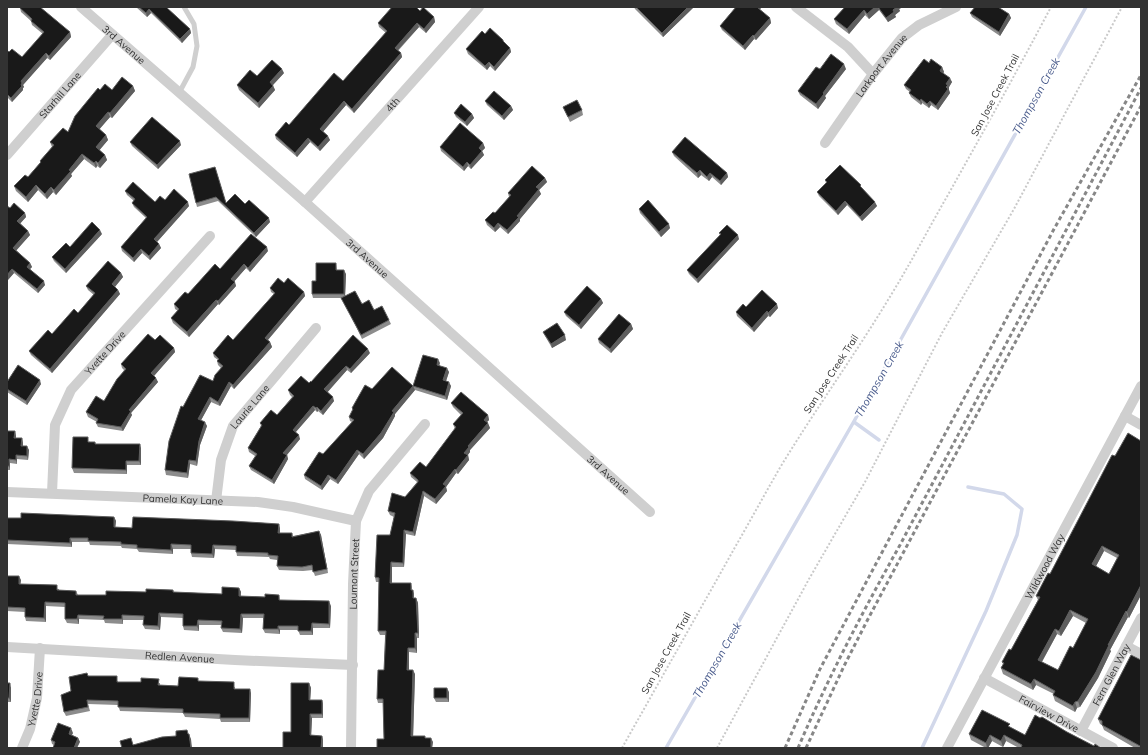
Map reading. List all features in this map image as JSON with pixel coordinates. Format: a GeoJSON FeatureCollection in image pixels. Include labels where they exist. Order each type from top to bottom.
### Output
{"type":"FeatureCollection","features":[{"type":"Feature","properties":{"kind":"street","name":"3rd Avenue"},"geometry":{"type":"LineString","coordinates":[[81,7],[305,202],[650,512]]}},
{"type":"Feature","properties":{"kind":"street","name":"4th"},"geometry":{"type":"LineString","coordinates":[[305,202],[479,7]]}},
{"type":"Feature","properties":{"kind":"street"},"geometry":{"type":"LineString","coordinates":[[796,7],[848,47],[873,74]]}},
{"type":"Feature","properties":{"kind":"street","name":"Larkport Avenue"},"geometry":{"type":"LineString","coordinates":[[824,143],[873,74],[902,38],[919,25],[956,7]]}},
{"type":"Feature","properties":{"kind":"street","name":"Starhill Lane"},"geometry":{"type":"LineString","coordinates":[[7,155],[112,35]]}},
{"type":"Feature","properties":{"kind":"street","name":"Yvette Drive"},"geometry":{"type":"LineString","coordinates":[[52,493],[55,425],[71,390],[210,236]]}},
{"type":"Feature","properties":{"kind":"street","name":"Laurie Lane"},"geometry":{"type":"LineString","coordinates":[[216,501],[221,460],[233,426],[316,328]]}},
{"type":"Feature","properties":{"kind":"street","name":"Wildwood Way"},"geometry":{"type":"LineString","coordinates":[[947,748],[1141,386]]}},
{"type":"Feature","properties":{"kind":"street"},"geometry":{"type":"LineString","coordinates":[[1125,416],[1141,425]]}},
{"type":"Feature","properties":{"kind":"street","name":"Loumont Street"},"geometry":{"type":"LineString","coordinates":[[351,748],[353,584],[356,521],[369,491],[425,424]]}},
{"type":"Feature","properties":{"kind":"street","name":"Pamela Kay Lane"},"geometry":{"type":"LineString","coordinates":[[7,492],[258,502],[293,507],[356,521]]}},
{"type":"Feature","properties":{"kind":"street","name":"Fern Glen Way"},"geometry":{"type":"LineString","coordinates":[[1081,731],[1141,618]]}},
{"type":"Feature","properties":{"kind":"street","name":"Redlen Avenue"},"geometry":{"type":"LineString","coordinates":[[7,646],[235,660],[353,665]]}},
{"type":"Feature","properties":{"kind":"street"},"geometry":{"type":"LineString","coordinates":[[1126,646],[1141,654]]}},
{"type":"Feature","properties":{"kind":"street","name":"Yvette Drive"},"geometry":{"type":"LineString","coordinates":[[22,748],[30,729],[37,698],[40,648]]}},
{"type":"Feature","properties":{"kind":"street","name":"Fairview Drive"},"geometry":{"type":"LineString","coordinates":[[984,678],[1113,748]]}},
{"type":"Feature","properties":{"kind":"lane"},"geometry":{"type":"LineString","coordinates":[[179,93],[193,67],[197,46],[194,24],[184,7]]}},
{"type":"Feature","properties":{"kind":"path","name":"San Jose Creek Trail"},"geometry":{"type":"LineString","coordinates":[[622,748],[778,470],[891,295],[978,144],[1051,7]]}},
{"type":"Feature","properties":{"kind":"path"},"geometry":{"type":"LineString","coordinates":[[717,748],[781,630],[865,482],[942,333],[1017,202],[1122,7]]}},
{"type":"Feature","properties":{"kind":"building"},"geometry":{"type":"Polygon","coordinates":[[[40,7],[70,32],[49,56],[46,53],[21,81],[22,86],[11,98],[7,94],[7,50],[9,52],[12,49],[22,57],[44,32],[31,21],[32,19],[20,8],[40,7]]]}},
{"type":"Feature","properties":{"kind":"building"},"geometry":{"type":"Polygon","coordinates":[[[139,7],[166,7],[190,29],[180,39],[149,9],[146,13],[139,7]]]}},
{"type":"Feature","properties":{"kind":"building"},"geometry":{"type":"Polygon","coordinates":[[[392,7],[416,7],[420,11],[423,7],[434,17],[424,29],[417,23],[395,48],[401,53],[352,109],[344,101],[320,129],[328,136],[318,147],[308,138],[295,153],[275,135],[286,122],[289,125],[334,73],[343,81],[387,31],[378,23],[392,7]]]}},
{"type":"Feature","properties":{"kind":"building"},"geometry":{"type":"Polygon","coordinates":[[[636,7],[688,7],[662,33],[636,7]]]}},
{"type":"Feature","properties":{"kind":"building"},"geometry":{"type":"Polygon","coordinates":[[[736,7],[757,7],[770,18],[743,46],[720,26],[736,7]]]}},
{"type":"Feature","properties":{"kind":"building"},"geometry":{"type":"Polygon","coordinates":[[[845,7],[875,7],[867,14],[864,10],[847,29],[834,19],[845,7]]]}},
{"type":"Feature","properties":{"kind":"building"},"geometry":{"type":"Polygon","coordinates":[[[878,7],[897,7],[893,10],[894,12],[886,18],[878,7]]]}},
{"type":"Feature","properties":{"kind":"building"},"geometry":{"type":"Polygon","coordinates":[[[975,7],[998,7],[1009,14],[999,32],[970,13],[975,7]]]}},
{"type":"Feature","properties":{"kind":"building"},"geometry":{"type":"Polygon","coordinates":[[[490,28],[510,48],[494,67],[489,62],[485,66],[466,49],[482,31],[485,34],[490,28]]]}},
{"type":"Feature","properties":{"kind":"building"},"geometry":{"type":"Polygon","coordinates":[[[831,54],[844,64],[816,104],[798,91],[816,67],[820,69],[831,54]]]}},
{"type":"Feature","properties":{"kind":"building"},"geometry":{"type":"Polygon","coordinates":[[[924,59],[929,63],[931,59],[942,67],[940,71],[950,78],[946,84],[948,85],[946,87],[948,89],[936,106],[930,101],[927,104],[921,99],[920,101],[909,93],[911,90],[904,85],[924,59]]]}},
{"type":"Feature","properties":{"kind":"building"},"geometry":{"type":"Polygon","coordinates":[[[272,60],[282,69],[270,82],[273,86],[258,103],[237,85],[250,70],[257,76],[272,60]]]}},
{"type":"Feature","properties":{"kind":"building"},"geometry":{"type":"Polygon","coordinates":[[[122,77],[133,86],[110,113],[108,112],[96,126],[106,135],[96,147],[105,155],[98,163],[96,161],[94,163],[82,154],[69,170],[71,171],[54,190],[51,187],[45,194],[36,185],[26,197],[14,186],[25,175],[28,177],[41,162],[40,161],[54,145],[50,142],[63,128],[68,132],[75,116],[98,88],[100,90],[105,84],[112,90],[122,77]]]}},
{"type":"Feature","properties":{"kind":"building"},"geometry":{"type":"Polygon","coordinates":[[[494,91],[511,106],[502,116],[485,101],[494,91]]]}},
{"type":"Feature","properties":{"kind":"building"},"geometry":{"type":"Polygon","coordinates":[[[577,100],[582,110],[568,117],[563,107],[577,100]]]}},
{"type":"Feature","properties":{"kind":"building"},"geometry":{"type":"Polygon","coordinates":[[[461,104],[472,114],[465,122],[454,113],[461,104]]]}},
{"type":"Feature","properties":{"kind":"building"},"geometry":{"type":"Polygon","coordinates":[[[152,117],[180,141],[157,165],[130,142],[152,117]]]}},
{"type":"Feature","properties":{"kind":"building"},"geometry":{"type":"Polygon","coordinates":[[[460,123],[483,143],[479,148],[482,151],[470,165],[467,162],[463,167],[440,147],[460,123]]]}},
{"type":"Feature","properties":{"kind":"building"},"geometry":{"type":"Polygon","coordinates":[[[685,137],[727,173],[720,181],[710,173],[707,177],[700,170],[697,173],[672,152],[685,137]]]}},
{"type":"Feature","properties":{"kind":"building"},"geometry":{"type":"Polygon","coordinates":[[[840,165],[861,185],[860,186],[875,202],[860,217],[845,201],[836,211],[817,192],[827,182],[825,180],[840,165]]]}},
{"type":"Feature","properties":{"kind":"building"},"geometry":{"type":"Polygon","coordinates":[[[532,166],[545,178],[536,187],[539,189],[517,216],[519,217],[507,230],[498,223],[494,228],[485,220],[493,212],[495,213],[511,195],[508,193],[532,166]]]}},
{"type":"Feature","properties":{"kind":"building"},"geometry":{"type":"Polygon","coordinates":[[[215,167],[226,203],[235,194],[245,204],[249,200],[269,218],[254,233],[216,197],[196,203],[189,174],[215,167]]]}},
{"type":"Feature","properties":{"kind":"building"},"geometry":{"type":"Polygon","coordinates":[[[133,182],[155,202],[160,196],[165,200],[174,189],[188,202],[154,239],[159,244],[149,256],[141,249],[133,258],[121,247],[147,217],[132,203],[135,199],[125,191],[133,182]]]}},
{"type":"Feature","properties":{"kind":"building"},"geometry":{"type":"Polygon","coordinates":[[[648,200],[669,224],[659,232],[639,209],[648,200]]]}},
{"type":"Feature","properties":{"kind":"building"},"geometry":{"type":"Polygon","coordinates":[[[14,203],[25,213],[17,221],[28,231],[13,248],[30,263],[27,267],[44,281],[37,289],[12,269],[7,275],[7,206],[10,208],[14,203]]]}},
{"type":"Feature","properties":{"kind":"building"},"geometry":{"type":"Polygon","coordinates":[[[92,222],[100,230],[65,269],[52,257],[66,243],[70,247],[92,222]]]}},
{"type":"Feature","properties":{"kind":"building"},"geometry":{"type":"Polygon","coordinates":[[[727,225],[738,235],[697,279],[687,270],[721,234],[719,233],[727,225]]]}},
{"type":"Feature","properties":{"kind":"building"},"geometry":{"type":"Polygon","coordinates":[[[251,234],[267,247],[248,268],[244,264],[231,279],[235,282],[218,301],[216,300],[187,332],[171,318],[179,309],[174,304],[185,292],[188,294],[215,264],[220,269],[251,234]]]}},
{"type":"Feature","properties":{"kind":"building"},"geometry":{"type":"Polygon","coordinates":[[[108,261],[121,273],[112,284],[118,290],[50,369],[29,351],[48,330],[52,334],[74,309],[78,313],[95,293],[86,286],[108,261]]]}},
{"type":"Feature","properties":{"kind":"building"},"geometry":{"type":"Polygon","coordinates":[[[316,263],[336,263],[336,270],[344,270],[344,294],[312,294],[312,281],[316,281],[316,263]]]}},
{"type":"Feature","properties":{"kind":"building"},"geometry":{"type":"Polygon","coordinates":[[[278,278],[284,283],[288,278],[304,292],[265,338],[270,342],[233,385],[229,382],[218,402],[210,397],[198,419],[205,422],[199,441],[196,461],[189,460],[187,473],[165,470],[169,441],[181,406],[183,407],[200,375],[213,381],[215,375],[223,366],[217,361],[219,359],[213,353],[228,335],[233,340],[275,293],[270,288],[278,278]]]}},
{"type":"Feature","properties":{"kind":"building"},"geometry":{"type":"Polygon","coordinates":[[[587,286],[601,299],[579,325],[564,312],[587,286]]]}},
{"type":"Feature","properties":{"kind":"building"},"geometry":{"type":"Polygon","coordinates":[[[762,290],[777,304],[768,313],[767,311],[752,328],[736,312],[743,304],[746,307],[762,290]]]}},
{"type":"Feature","properties":{"kind":"building"},"geometry":{"type":"Polygon","coordinates":[[[355,291],[362,304],[369,300],[374,310],[382,306],[389,320],[361,335],[341,298],[355,291]]]}},
{"type":"Feature","properties":{"kind":"building"},"geometry":{"type":"Polygon","coordinates":[[[619,314],[631,324],[610,349],[598,339],[619,314]]]}},
{"type":"Feature","properties":{"kind":"building"},"geometry":{"type":"Polygon","coordinates":[[[557,323],[565,335],[551,344],[543,332],[557,323]]]}},
{"type":"Feature","properties":{"kind":"building"},"geometry":{"type":"Polygon","coordinates":[[[148,334],[155,340],[160,335],[174,348],[151,373],[156,378],[129,410],[131,411],[121,427],[96,423],[98,419],[86,412],[96,396],[104,401],[117,379],[126,369],[121,364],[148,334]]]}},
{"type":"Feature","properties":{"kind":"building"},"geometry":{"type":"Polygon","coordinates":[[[353,335],[368,349],[350,369],[346,366],[324,389],[333,397],[321,411],[317,407],[316,408],[313,406],[293,430],[299,435],[283,453],[287,455],[272,480],[249,466],[257,454],[248,448],[262,425],[260,423],[271,410],[277,415],[294,396],[288,390],[301,376],[309,383],[311,382],[353,335]]]}},
{"type":"Feature","properties":{"kind":"building"},"geometry":{"type":"Polygon","coordinates":[[[423,355],[438,359],[437,365],[447,368],[443,380],[449,382],[445,396],[413,386],[423,355]]]}},
{"type":"Feature","properties":{"kind":"building"},"geometry":{"type":"Polygon","coordinates":[[[18,365],[40,380],[26,401],[7,389],[7,382],[18,365]]]}},
{"type":"Feature","properties":{"kind":"building"},"geometry":{"type":"Polygon","coordinates":[[[392,367],[413,386],[392,411],[394,412],[381,433],[363,454],[357,450],[336,480],[328,475],[321,486],[304,475],[319,452],[323,454],[354,420],[349,417],[353,409],[352,408],[365,385],[372,389],[392,367]]]}},
{"type":"Feature","properties":{"kind":"building"},"geometry":{"type":"Polygon","coordinates":[[[461,392],[488,415],[484,420],[488,423],[468,446],[469,447],[464,453],[468,455],[443,484],[446,486],[435,499],[423,491],[413,532],[404,530],[403,563],[391,562],[390,583],[411,583],[413,598],[416,598],[418,633],[415,633],[415,648],[408,648],[407,670],[413,670],[411,736],[425,736],[425,738],[431,738],[431,748],[377,748],[377,739],[384,739],[383,699],[377,699],[378,670],[384,670],[386,631],[378,631],[379,578],[375,577],[377,535],[390,535],[395,513],[388,511],[392,493],[405,497],[418,482],[418,480],[410,473],[420,462],[426,467],[456,427],[453,424],[463,413],[451,403],[461,392]]]}},
{"type":"Feature","properties":{"kind":"building"},"geometry":{"type":"Polygon","coordinates":[[[7,431],[15,431],[14,438],[22,438],[21,446],[27,446],[27,456],[16,455],[16,460],[9,459],[9,466],[7,466],[7,431]]]}},
{"type":"Feature","properties":{"kind":"building"},"geometry":{"type":"Polygon","coordinates":[[[1128,433],[1141,441],[1141,585],[1108,645],[1096,672],[1078,701],[1075,702],[1073,706],[1053,695],[1055,691],[1034,679],[1031,684],[1001,668],[1004,663],[1002,662],[1009,649],[1011,650],[1040,597],[1036,596],[1048,573],[1050,574],[1112,455],[1115,456],[1128,433]],[[1102,546],[1092,564],[1109,574],[1119,555],[1102,546]],[[1070,610],[1059,631],[1055,629],[1038,660],[1058,670],[1070,646],[1073,648],[1088,619],[1070,610]]]}},
{"type":"Feature","properties":{"kind":"building"},"geometry":{"type":"Polygon","coordinates":[[[73,437],[88,437],[88,442],[95,442],[95,444],[140,444],[139,461],[126,461],[126,470],[72,468],[73,437]]]}},
{"type":"Feature","properties":{"kind":"building"},"geometry":{"type":"Polygon","coordinates":[[[21,513],[114,517],[114,527],[132,528],[133,517],[279,524],[278,533],[292,533],[292,537],[319,531],[327,569],[313,572],[312,565],[302,567],[277,566],[278,556],[268,555],[268,553],[236,552],[236,546],[213,545],[212,554],[191,553],[191,545],[171,544],[171,550],[137,548],[137,545],[121,544],[121,542],[88,541],[88,538],[70,538],[70,543],[7,540],[7,518],[21,518],[21,513]]]}},
{"type":"Feature","properties":{"kind":"building"},"geometry":{"type":"Polygon","coordinates":[[[7,576],[19,576],[19,584],[57,585],[57,590],[76,591],[76,595],[106,595],[106,591],[146,592],[146,589],[173,590],[173,592],[222,594],[222,587],[239,588],[239,596],[265,597],[265,594],[279,595],[279,600],[329,601],[329,624],[312,623],[311,631],[298,631],[298,626],[278,626],[278,629],[263,629],[264,614],[241,614],[240,629],[221,628],[222,621],[198,620],[197,626],[183,626],[183,614],[159,613],[158,626],[143,625],[144,616],[122,615],[122,619],[103,619],[104,616],[78,615],[77,619],[65,619],[65,603],[45,602],[44,618],[25,617],[25,608],[7,607],[7,576]]]}},
{"type":"Feature","properties":{"kind":"building"},"geometry":{"type":"Polygon","coordinates":[[[1131,655],[1141,660],[1140,746],[1102,725],[1102,721],[1098,719],[1131,655]]]}},
{"type":"Feature","properties":{"kind":"building"},"geometry":{"type":"Polygon","coordinates":[[[87,673],[88,676],[117,676],[117,682],[141,682],[141,678],[159,679],[158,685],[178,686],[179,677],[198,678],[198,681],[234,682],[234,689],[250,689],[249,718],[220,718],[220,714],[183,713],[183,709],[118,707],[118,701],[87,700],[88,707],[64,712],[61,695],[71,691],[69,677],[87,673]]]}},
{"type":"Feature","properties":{"kind":"building"},"geometry":{"type":"Polygon","coordinates":[[[7,683],[10,683],[9,698],[7,698],[7,683]]]}},
{"type":"Feature","properties":{"kind":"building"},"geometry":{"type":"Polygon","coordinates":[[[291,683],[309,683],[309,700],[322,700],[322,714],[310,714],[310,735],[322,736],[321,748],[283,748],[283,732],[291,732],[291,683]]]}},
{"type":"Feature","properties":{"kind":"building"},"geometry":{"type":"Polygon","coordinates":[[[434,688],[447,688],[447,698],[434,698],[434,688]]]}},
{"type":"Feature","properties":{"kind":"building"},"geometry":{"type":"Polygon","coordinates":[[[982,710],[1010,724],[1008,726],[1025,735],[1035,715],[1040,718],[1042,717],[1067,732],[1101,748],[1021,748],[1022,745],[1004,735],[1001,741],[990,735],[986,743],[969,734],[982,710]]]}},
{"type":"Feature","properties":{"kind":"building"},"geometry":{"type":"Polygon","coordinates":[[[58,723],[71,728],[69,734],[78,738],[74,748],[53,748],[55,742],[51,740],[58,723]]]}},
{"type":"Feature","properties":{"kind":"building"},"geometry":{"type":"Polygon","coordinates":[[[187,730],[191,748],[122,748],[120,741],[131,738],[133,745],[162,737],[176,736],[176,731],[187,730]]]}},
{"type":"Feature","properties":{"kind":"waterway","name":"Thompson Creek"},"geometry":{"type":"LineString","coordinates":[[666,748],[891,357],[1086,7]]}},
{"type":"Feature","properties":{"kind":"waterway"},"geometry":{"type":"LineString","coordinates":[[854,422],[879,440]]}},
{"type":"Feature","properties":{"kind":"waterway"},"geometry":{"type":"LineString","coordinates":[[922,748],[986,611],[1017,535],[1022,509],[1004,494],[968,487]]}},
{"type":"Feature","properties":{"kind":"railway"},"geometry":{"type":"LineString","coordinates":[[785,748],[820,669],[1054,229],[1141,75]]}},
{"type":"Feature","properties":{"kind":"railway"},"geometry":{"type":"LineString","coordinates":[[798,748],[821,696],[859,620],[1141,88]]}},
{"type":"Feature","properties":{"kind":"railway"},"geometry":{"type":"LineString","coordinates":[[806,748],[844,666],[868,619],[1141,106]]}}]}
